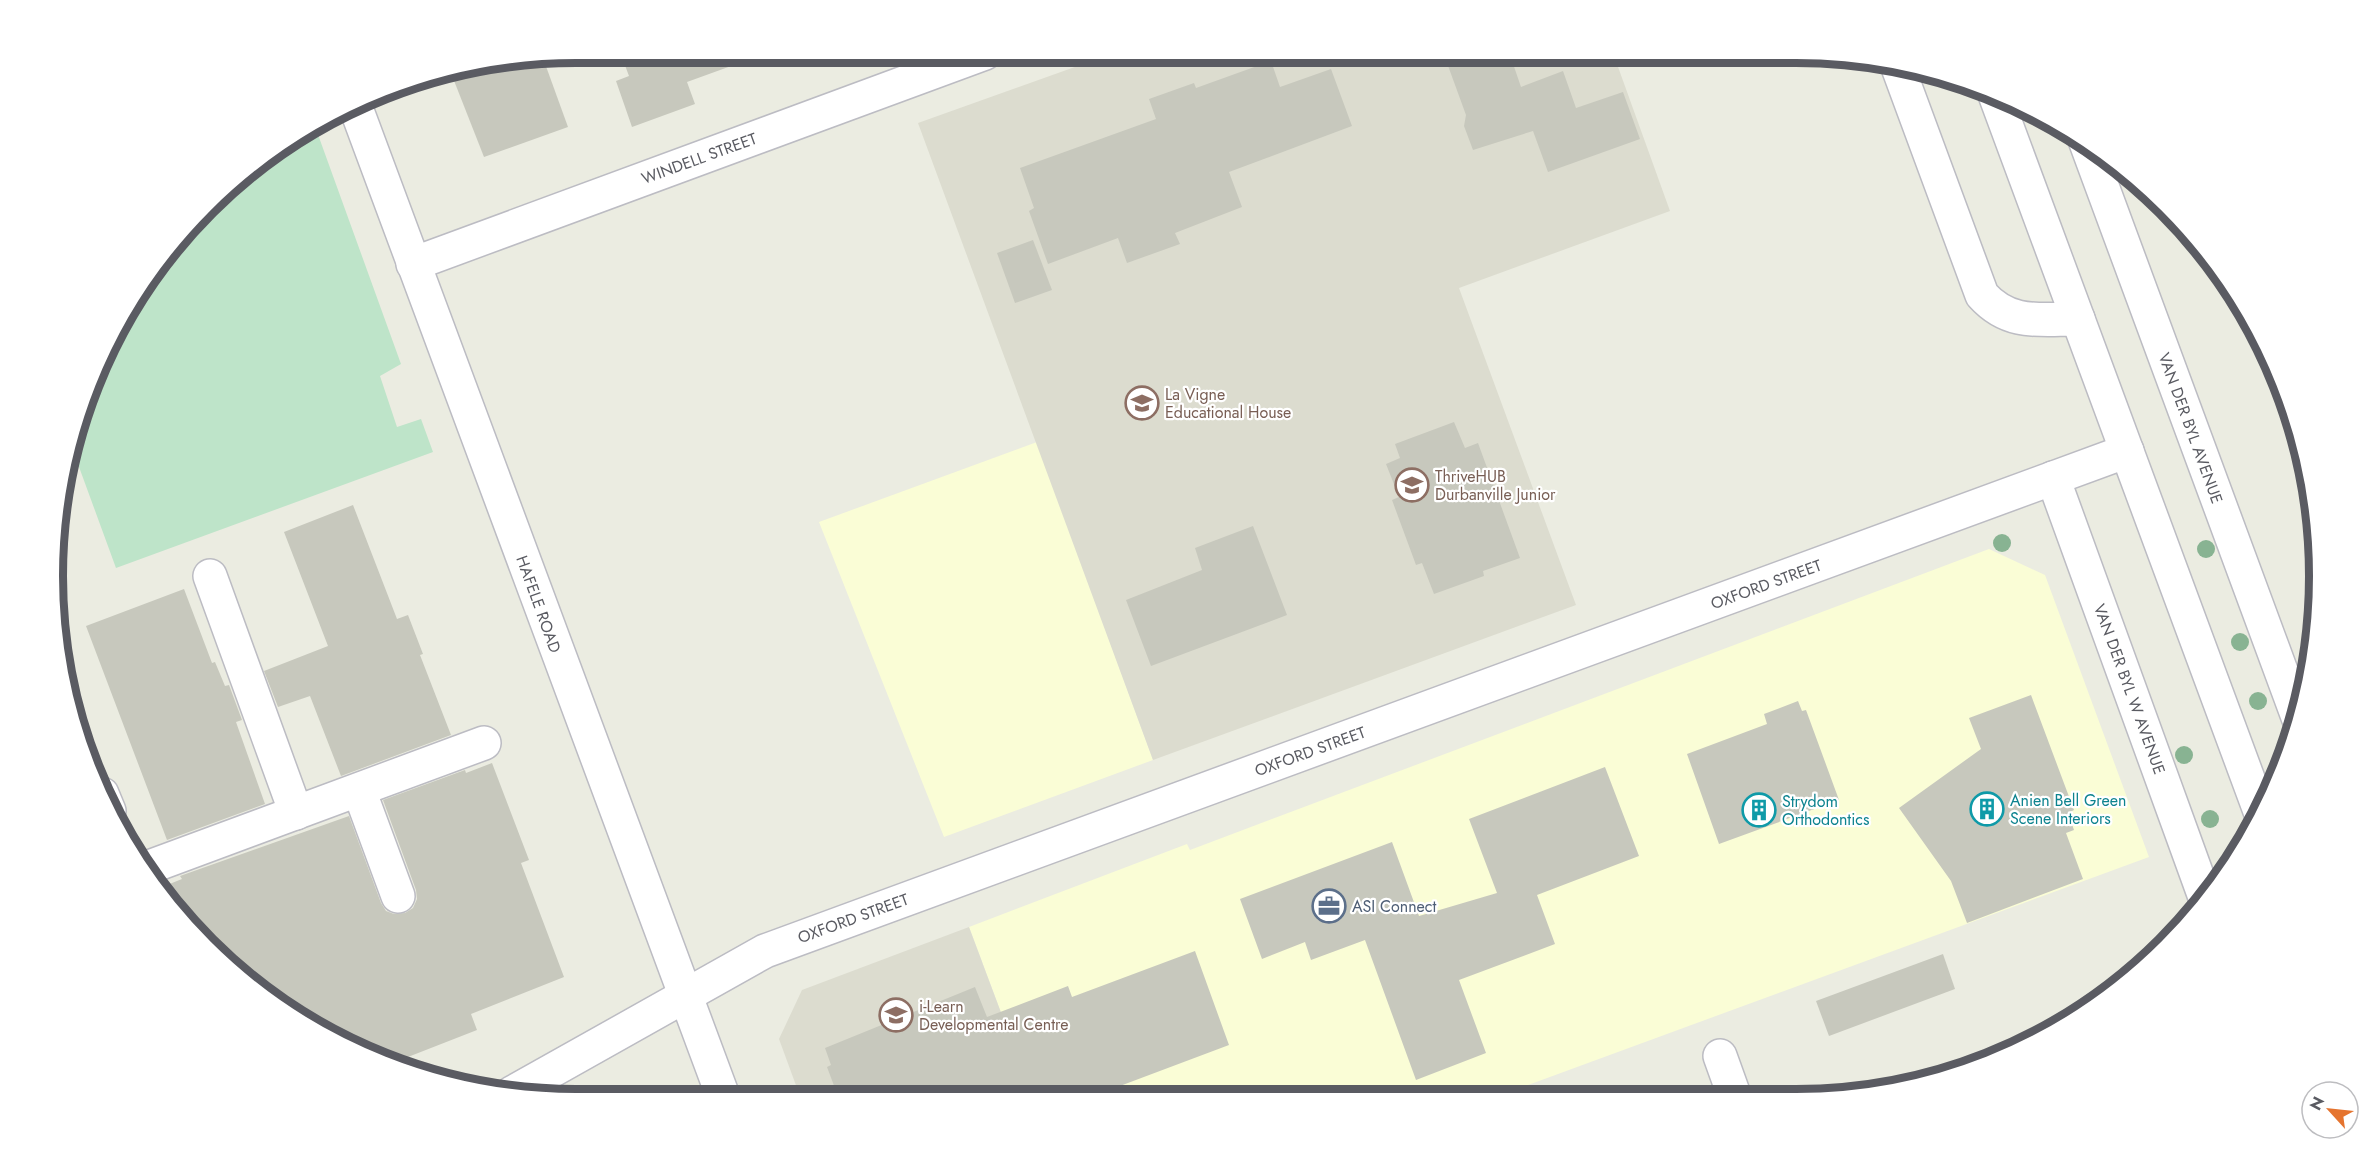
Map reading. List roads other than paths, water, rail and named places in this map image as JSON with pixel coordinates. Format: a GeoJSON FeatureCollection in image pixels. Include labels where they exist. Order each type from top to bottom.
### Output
{"type":"FeatureCollection","features":[{"type":"Feature","properties":{"kind":"street","name":"WINDELL STREET"},"geometry":{"type":"LineString","coordinates":[[413,264],[955,63]]}},
{"type":"Feature","properties":{"kind":"street"},"geometry":{"type":"LineString","coordinates":[[1900,74],[1982,295],[1995,309],[2014,317],[2078,319]]}},
{"type":"Feature","properties":{"kind":"street"},"geometry":{"type":"LineString","coordinates":[[1999,105],[2256,803]]}},
{"type":"Feature","properties":{"kind":"street","name":"HAFELE ROAD"},"geometry":{"type":"LineString","coordinates":[[358,112],[720,1089]]}},
{"type":"Feature","properties":{"kind":"street","name":"VAN DER BYL AVENUE"},"geometry":{"type":"LineString","coordinates":[[2091,156],[2293,704]]}},
{"type":"Feature","properties":{"kind":"street","name":"OXFORD STREET"},"geometry":{"type":"LineString","coordinates":[[524,1086],[765,951],[2127,451]]}},
{"type":"Feature","properties":{"kind":"street","name":"VAN DER BYL W AVENUE"},"geometry":{"type":"LineString","coordinates":[[2053,478],[2202,889]]}},
{"type":"Feature","properties":{"kind":"street"},"geometry":{"type":"LineString","coordinates":[[210,576],[296,813]]}},
{"type":"Feature","properties":{"kind":"street"},"geometry":{"type":"LineString","coordinates":[[153,866],[484,743]]}},
{"type":"Feature","properties":{"kind":"street"},"geometry":{"type":"LineString","coordinates":[[359,790],[398,896]]}},
{"type":"Feature","properties":{"kind":"street"},"geometry":{"type":"LineString","coordinates":[[1720,1056],[1732,1089]]}},
{"type":"Feature","properties":{"kind":"place","name":"La Vigne Educational House"},"geometry":{"type":"Point","coordinates":[1142,403]}},
{"type":"Feature","properties":{"kind":"place","name":"ThriveHUB Durbanville Junior"},"geometry":{"type":"Point","coordinates":[1412,485]}},
{"type":"Feature","properties":{"kind":"place","name":"Anien Bell Green Scene Interiors"},"geometry":{"type":"Point","coordinates":[1987,809]}},
{"type":"Feature","properties":{"kind":"place","name":"Strydom Orthodontics"},"geometry":{"type":"Point","coordinates":[1759,810]}},
{"type":"Feature","properties":{"kind":"place","name":"ASI Connect"},"geometry":{"type":"Point","coordinates":[1329,906]}},
{"type":"Feature","properties":{"kind":"place","name":"i-Learn Developmental Centre"},"geometry":{"type":"Point","coordinates":[896,1015]}}]}
